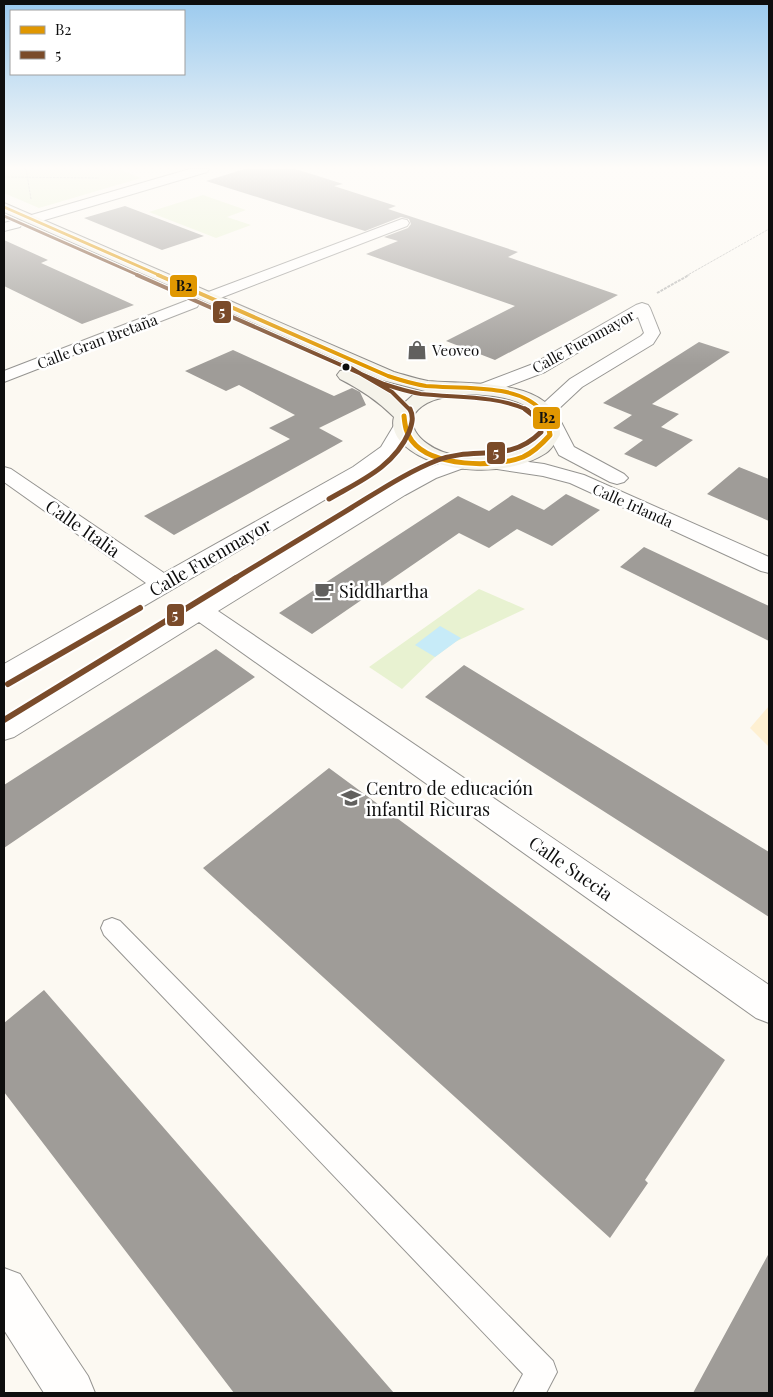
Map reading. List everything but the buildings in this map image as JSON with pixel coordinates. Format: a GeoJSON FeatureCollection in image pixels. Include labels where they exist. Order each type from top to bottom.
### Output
{"type":"FeatureCollection","features":[{"type":"Feature","properties":{"kind":"main road"},"geometry":{"type":"LineString","coordinates":[[32,234],[191,304],[369,386],[403,421],[408,438],[420,448],[439,457],[462,462],[491,464],[518,459],[539,448],[550,435],[547,416],[523,398],[509,393],[476,388],[427,386],[388,376],[65,234]]}},
{"type":"Feature","properties":{"kind":"main road"},"geometry":{"type":"LineString","coordinates":[[403,421],[412,405],[427,396],[446,390],[476,388]]}},
{"type":"Feature","properties":{"kind":"street"},"geometry":{"type":"LineString","coordinates":[[209,297],[373,234]]}},
{"type":"Feature","properties":{"kind":"street","name":"Calle Gran Bretaña"},"geometry":{"type":"LineString","coordinates":[[4,377],[191,304]]}},
{"type":"Feature","properties":{"kind":"street","name":"Calle Fuenmayor"},"geometry":{"type":"LineString","coordinates":[[476,388],[539,368],[642,308],[652,333],[647,340],[576,383],[547,416]]}},
{"type":"Feature","properties":{"kind":"street","name":"Calle Irlanda"},"geometry":{"type":"LineString","coordinates":[[547,416],[566,451],[594,468],[769,545]]}},
{"type":"Feature","properties":{"kind":"street","name":"Calle Fuenmayor"},"geometry":{"type":"LineString","coordinates":[[4,676],[360,471],[389,451],[403,421]]}},
{"type":"Feature","properties":{"kind":"street"},"geometry":{"type":"LineString","coordinates":[[4,730],[397,490],[429,474],[462,462]]}},
{"type":"Feature","properties":{"kind":"street","name":"Calle Irlanda"},"geometry":{"type":"LineString","coordinates":[[491,464],[544,470],[577,479],[769,566]]}},
{"type":"Feature","properties":{"kind":"street","name":"Calle Italia"},"geometry":{"type":"LineString","coordinates":[[4,473],[163,584]]}},
{"type":"Feature","properties":{"kind":"street","name":"Calle Suecia"},"geometry":{"type":"LineString","coordinates":[[199,610],[769,1006]]}},
{"type":"Feature","properties":{"kind":"street"},"geometry":{"type":"LineString","coordinates":[[4,1290],[71,1393]]}},
{"type":"Feature","properties":{"kind":"lane"},"geometry":{"type":"LineString","coordinates":[[112,928],[542,1372],[528,1393]]}},
{"type":"Feature","properties":{"kind":"path"},"geometry":{"type":"LineString","coordinates":[[642,308],[658,293],[760,234]]}},
{"type":"Feature","properties":{"kind":"green space"},"geometry":{"type":"Polygon","coordinates":[[[206,234],[226,234],[216,238],[206,234]]]}},
{"type":"Feature","properties":{"kind":"green space"},"geometry":{"type":"Polygon","coordinates":[[[479,589],[525,609],[455,642],[435,657],[402,689],[369,667],[479,589]]]}},
{"type":"Feature","properties":{"kind":"sand"},"geometry":{"type":"Polygon","coordinates":[[[769,706],[769,747],[750,728],[769,706]]]}},
{"type":"Feature","properties":{"kind":"water"},"geometry":{"type":"Polygon","coordinates":[[[440,626],[461,638],[435,657],[415,645],[440,626]]]}},
{"type":"Feature","properties":{"kind":"transit line","name":"5"},"geometry":{"type":"LineString","coordinates":[[4,720],[393,482],[446,457],[466,453],[493,454],[516,449],[535,438],[541,432],[538,419],[527,410],[512,404],[494,399],[421,393],[384,384],[45,234]]}},
{"type":"Feature","properties":{"kind":"transit line","name":"B2"},"geometry":{"type":"LineString","coordinates":[[66,234],[388,376],[424,385],[483,389],[522,397],[537,406],[547,418],[550,435],[536,449],[519,458],[491,463],[457,461],[440,458],[413,443],[405,429],[404,416]]}},
{"type":"Feature","properties":{"kind":"transit line","name":"5"},"geometry":{"type":"LineString","coordinates":[[329,499],[387,464],[403,444],[410,429],[413,415],[408,406],[392,392],[361,372],[344,364]]}},
{"type":"Feature","properties":{"kind":"transit line","name":"5"},"geometry":{"type":"LineString","coordinates":[[8,684],[140,608]]}},
{"type":"Feature","properties":{"kind":"place","name":"Veoveo"},"geometry":{"type":"Point","coordinates":[417,350]}},
{"type":"Feature","properties":{"kind":"place","name":"Siddhartha"},"geometry":{"type":"Point","coordinates":[324,591]}},
{"type":"Feature","properties":{"kind":"place","name":"Centro de educación infantil Ricuras"},"geometry":{"type":"Point","coordinates":[351,798]}}]}
